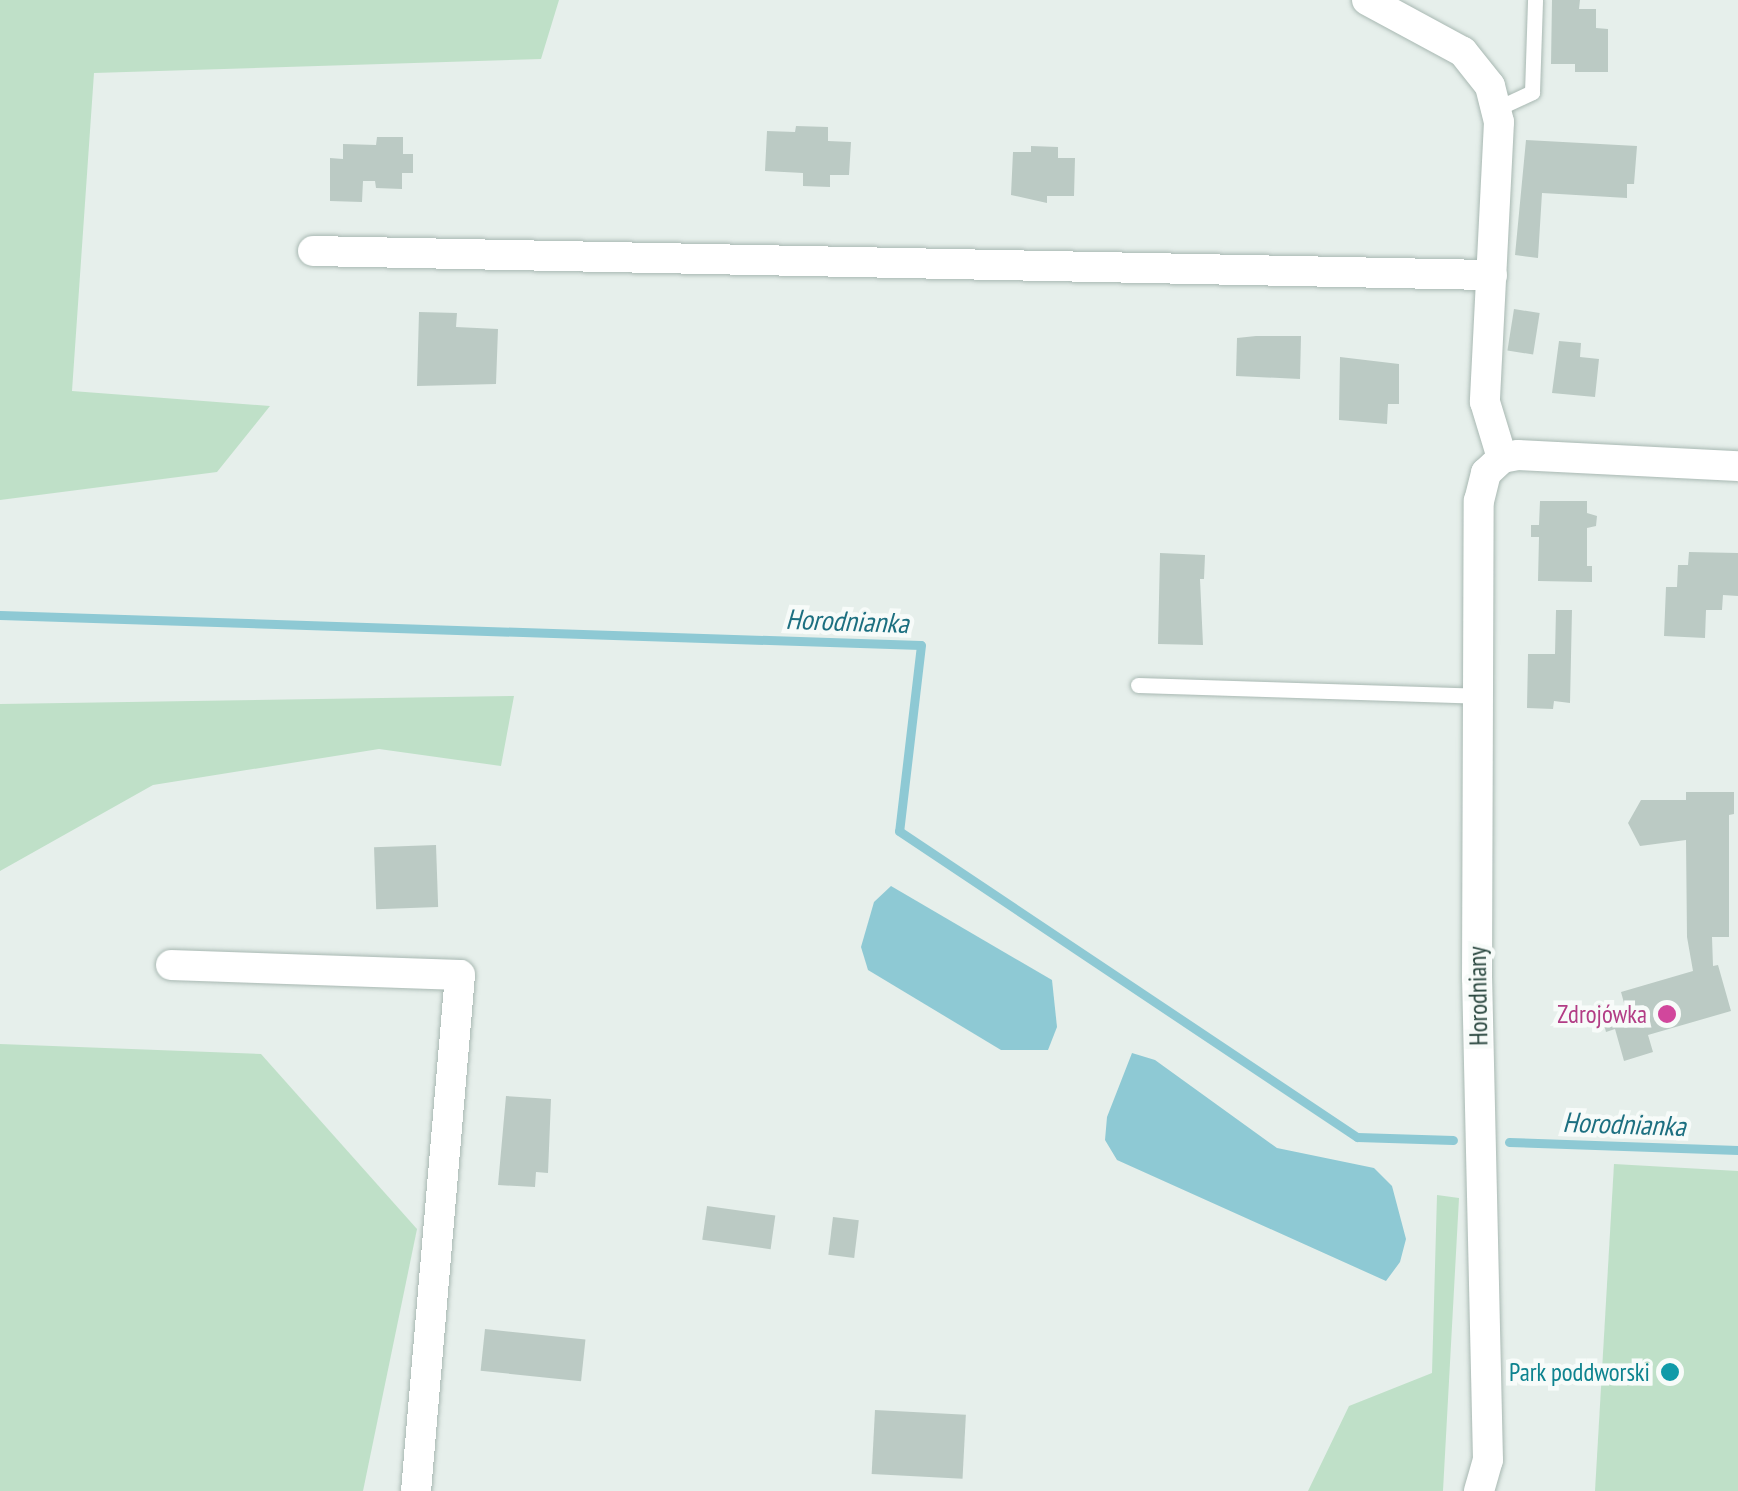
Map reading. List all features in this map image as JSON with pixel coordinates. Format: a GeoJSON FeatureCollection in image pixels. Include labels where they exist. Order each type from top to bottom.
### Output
{"type":"FeatureCollection","features":[{"type":"Feature","properties":{"kind":"street"},"geometry":{"type":"LineString","coordinates":[[1367,0],[1463,52],[1490,86],[1496,109],[1485,402],[1502,458],[1738,466]]}},
{"type":"Feature","properties":{"kind":"street"},"geometry":{"type":"LineString","coordinates":[[313,252],[1492,275]]}},
{"type":"Feature","properties":{"kind":"street","name":"Horodniany"},"geometry":{"type":"LineString","coordinates":[[1479,1491],[1488,1460],[1477,978],[1479,501],[1486,474],[1502,458]]}},
{"type":"Feature","properties":{"kind":"street"},"geometry":{"type":"LineString","coordinates":[[171,966],[460,975],[416,1491]]}},
{"type":"Feature","properties":{"kind":"lane"},"geometry":{"type":"LineString","coordinates":[[1496,109],[1532,92],[1535,0]]}},
{"type":"Feature","properties":{"kind":"lane"},"geometry":{"type":"LineString","coordinates":[[1138,685],[1478,696]]}},
{"type":"Feature","properties":{"kind":"green space"},"geometry":{"type":"Polygon","coordinates":[[[0,0],[559,0],[541,59],[94,73],[72,391],[270,406],[217,472],[0,500],[0,0]]]}},
{"type":"Feature","properties":{"kind":"green space"},"geometry":{"type":"Polygon","coordinates":[[[514,696],[501,766],[379,749],[153,785],[0,871],[0,704],[514,696]]]}},
{"type":"Feature","properties":{"kind":"green space"},"geometry":{"type":"Polygon","coordinates":[[[0,1044],[261,1054],[417,1229],[363,1491],[0,1491],[0,1044]]]}},
{"type":"Feature","properties":{"kind":"green space","name":"Park poddworski"},"geometry":{"type":"Polygon","coordinates":[[[1614,1164],[1738,1171],[1738,1491],[1595,1491],[1614,1164]]]}},
{"type":"Feature","properties":{"kind":"green space"},"geometry":{"type":"Polygon","coordinates":[[[1437,1195],[1459,1198],[1443,1491],[1308,1491],[1349,1406],[1432,1373],[1437,1195]]]}},
{"type":"Feature","properties":{"kind":"water"},"geometry":{"type":"Polygon","coordinates":[[[891,886],[1052,980],[1057,1027],[1048,1050],[1001,1050],[868,970],[861,947],[874,902],[891,886]]]}},
{"type":"Feature","properties":{"kind":"water"},"geometry":{"type":"Polygon","coordinates":[[[1132,1053],[1155,1060],[1277,1148],[1374,1168],[1392,1186],[1406,1239],[1400,1262],[1386,1281],[1117,1160],[1105,1140],[1107,1117],[1132,1053]]]}},
{"type":"Feature","properties":{"kind":"building"},"geometry":{"type":"Polygon","coordinates":[[[1552,0],[1580,0],[1579,9],[1596,9],[1596,28],[1608,29],[1608,72],[1575,72],[1575,64],[1551,64],[1552,0]]]}},
{"type":"Feature","properties":{"kind":"building"},"geometry":{"type":"Polygon","coordinates":[[[796,126],[828,127],[828,141],[851,142],[849,175],[830,175],[830,187],[803,186],[803,173],[765,171],[767,131],[795,132],[796,126]]]}},
{"type":"Feature","properties":{"kind":"building"},"geometry":{"type":"Polygon","coordinates":[[[377,137],[403,137],[403,154],[413,154],[413,173],[402,173],[402,189],[376,188],[375,181],[363,181],[362,202],[330,201],[330,158],[343,159],[343,144],[376,145],[377,137]]]}},
{"type":"Feature","properties":{"kind":"building"},"geometry":{"type":"Polygon","coordinates":[[[1526,140],[1637,146],[1634,184],[1627,184],[1627,198],[1542,193],[1538,258],[1515,255],[1526,140]]]}},
{"type":"Feature","properties":{"kind":"building"},"geometry":{"type":"Polygon","coordinates":[[[1031,146],[1058,147],[1058,158],[1075,158],[1074,196],[1047,196],[1047,203],[1011,195],[1013,152],[1031,152],[1031,146]]]}},
{"type":"Feature","properties":{"kind":"building"},"geometry":{"type":"Polygon","coordinates":[[[1514,309],[1540,313],[1533,355],[1507,350],[1514,309]]]}},
{"type":"Feature","properties":{"kind":"building"},"geometry":{"type":"Polygon","coordinates":[[[419,312],[457,313],[456,327],[498,329],[496,384],[417,386],[419,312]]]}},
{"type":"Feature","properties":{"kind":"building"},"geometry":{"type":"Polygon","coordinates":[[[1301,336],[1300,379],[1236,376],[1237,338],[1301,336]]]}},
{"type":"Feature","properties":{"kind":"building"},"geometry":{"type":"Polygon","coordinates":[[[1559,341],[1581,343],[1580,357],[1599,359],[1595,397],[1552,393],[1559,341]]]}},
{"type":"Feature","properties":{"kind":"building"},"geometry":{"type":"Polygon","coordinates":[[[1340,357],[1399,364],[1399,404],[1388,404],[1387,424],[1339,420],[1340,357]]]}},
{"type":"Feature","properties":{"kind":"building"},"geometry":{"type":"Polygon","coordinates":[[[1540,501],[1587,501],[1587,513],[1597,516],[1596,526],[1587,528],[1587,566],[1592,566],[1592,582],[1538,581],[1539,537],[1531,537],[1531,525],[1539,525],[1540,501]]]}},
{"type":"Feature","properties":{"kind":"building"},"geometry":{"type":"Polygon","coordinates":[[[1689,552],[1738,553],[1738,596],[1723,595],[1722,610],[1706,610],[1705,638],[1664,636],[1666,587],[1677,587],[1678,565],[1688,565],[1689,552]]]}},
{"type":"Feature","properties":{"kind":"building"},"geometry":{"type":"Polygon","coordinates":[[[1160,553],[1205,555],[1204,579],[1200,579],[1203,645],[1158,644],[1160,553]]]}},
{"type":"Feature","properties":{"kind":"building"},"geometry":{"type":"Polygon","coordinates":[[[1556,610],[1572,610],[1570,703],[1554,701],[1553,709],[1527,708],[1528,654],[1555,654],[1556,610]]]}},
{"type":"Feature","properties":{"kind":"building"},"geometry":{"type":"Polygon","coordinates":[[[1686,792],[1734,792],[1734,814],[1729,815],[1729,937],[1712,937],[1713,966],[1718,965],[1731,1011],[1648,1035],[1653,1052],[1624,1061],[1615,1029],[1606,1032],[1602,1017],[1626,1010],[1621,992],[1693,971],[1687,937],[1686,840],[1640,846],[1628,823],[1641,800],[1686,800],[1686,792]]]}},
{"type":"Feature","properties":{"kind":"building"},"geometry":{"type":"Polygon","coordinates":[[[436,845],[438,907],[376,909],[374,847],[436,845]]]}},
{"type":"Feature","properties":{"kind":"building"},"geometry":{"type":"Polygon","coordinates":[[[506,1096],[551,1099],[548,1173],[536,1172],[535,1187],[498,1185],[506,1096]]]}},
{"type":"Feature","properties":{"kind":"building"},"geometry":{"type":"Polygon","coordinates":[[[707,1206],[775,1216],[771,1249],[702,1240],[707,1206]]]}},
{"type":"Feature","properties":{"kind":"building"},"geometry":{"type":"Polygon","coordinates":[[[833,1217],[859,1220],[854,1258],[828,1255],[833,1217]]]}},
{"type":"Feature","properties":{"kind":"building"},"geometry":{"type":"Polygon","coordinates":[[[485,1329],[585,1340],[581,1381],[481,1371],[485,1329]]]}},
{"type":"Feature","properties":{"kind":"building"},"geometry":{"type":"Polygon","coordinates":[[[875,1410],[966,1415],[963,1479],[872,1474],[875,1410]]]}},
{"type":"Feature","properties":{"kind":"waterway","name":"Horodnianka"},"geometry":{"type":"LineString","coordinates":[[0,615],[921,645],[899,831],[1357,1137],[1453,1140]]}},
{"type":"Feature","properties":{"kind":"waterway","name":"Horodnianka"},"geometry":{"type":"LineString","coordinates":[[1509,1142],[1738,1150]]}},
{"type":"Feature","properties":{"kind":"place","name":"Zdrojówka"},"geometry":{"type":"Point","coordinates":[1667,1014]}},
{"type":"Feature","properties":{"kind":"place","name":"Park poddworski"},"geometry":{"type":"Point","coordinates":[1670,1372]}}]}
